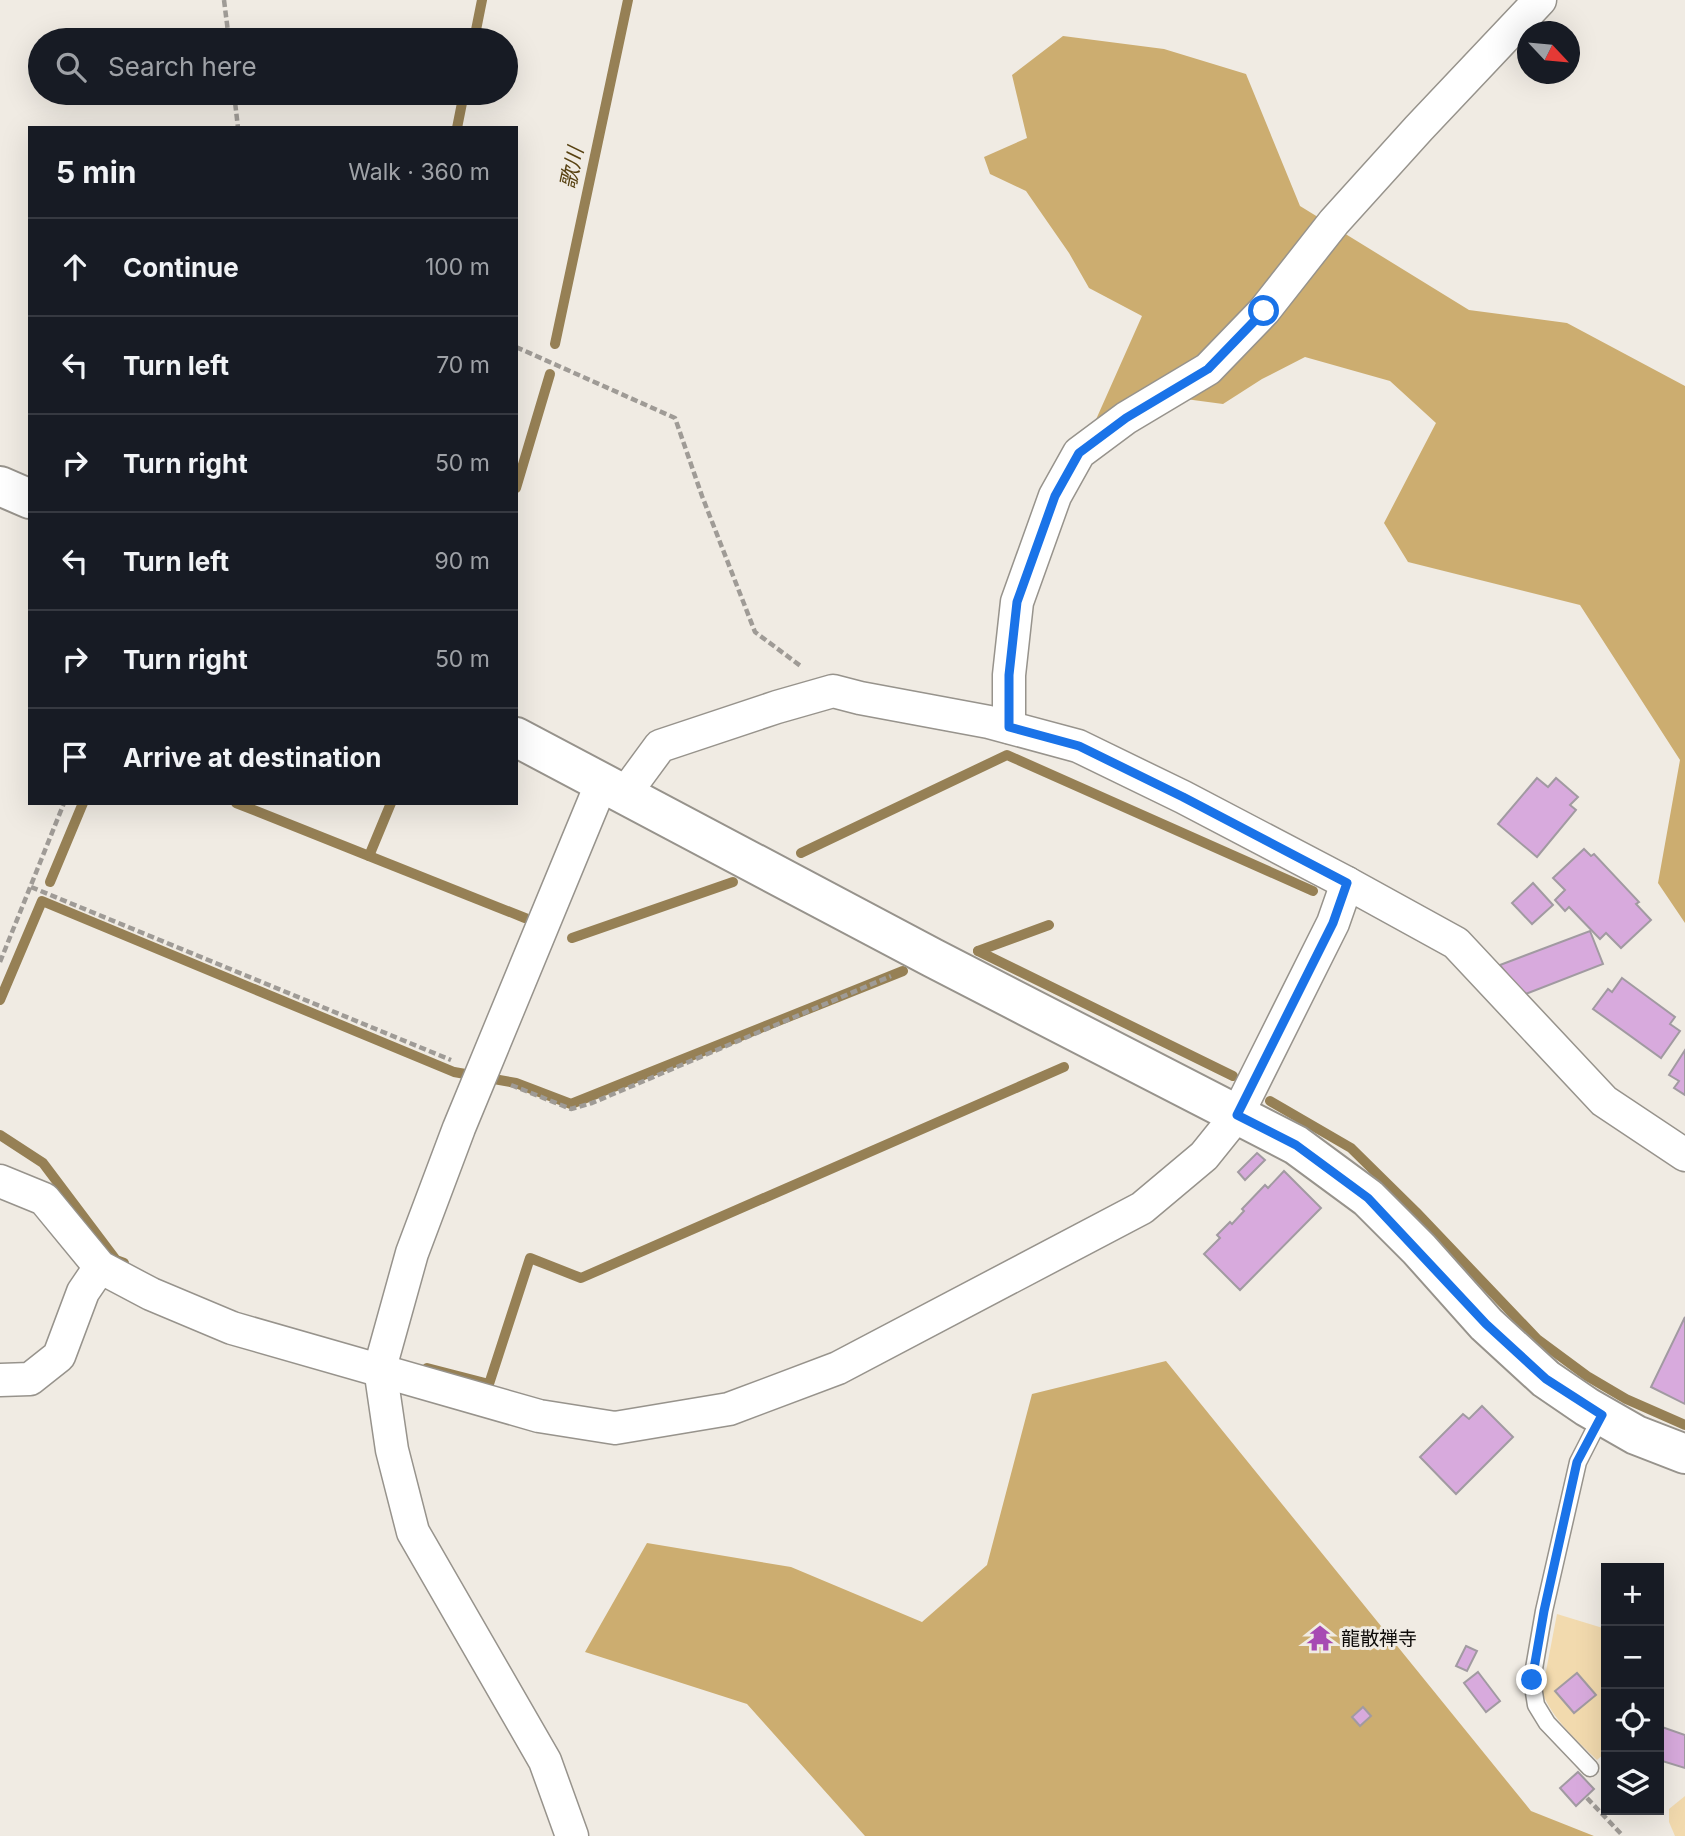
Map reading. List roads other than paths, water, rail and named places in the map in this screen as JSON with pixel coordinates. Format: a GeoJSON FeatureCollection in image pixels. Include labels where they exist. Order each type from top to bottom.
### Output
{"type":"FeatureCollection","features":[{"type":"Feature","properties":{"kind":"street"},"geometry":{"type":"LineString","coordinates":[[1009,727],[1009,675],[1017,602],[1055,496],[1079,453],[1126,418],[1208,369],[1264,311],[1334,222],[1540,0]]}},
{"type":"Feature","properties":{"kind":"street"},"geometry":{"type":"LineString","coordinates":[[0,486],[28,498]]}},
{"type":"Feature","properties":{"kind":"street"},"geometry":{"type":"LineString","coordinates":[[572,1836],[545,1761],[413,1532],[392,1450],[380,1368],[412,1253],[459,1128],[613,789],[660,746],[833,691],[1009,727],[1079,746],[1183,797],[1456,943],[1604,1101],[1685,1154]]}},
{"type":"Feature","properties":{"kind":"street"},"geometry":{"type":"LineString","coordinates":[[518,738],[1296,1145],[1368,1198],[1496,1333],[1546,1379],[1636,1435],[1685,1454]]}},
{"type":"Feature","properties":{"kind":"street"},"geometry":{"type":"LineString","coordinates":[[0,1181],[44,1199],[100,1267],[151,1294],[232,1328],[380,1368],[539,1416],[615,1428],[729,1409],[838,1368],[1142,1208],[1204,1156],[1237,1115],[1333,923],[1347,883]]}},
{"type":"Feature","properties":{"kind":"street"},"geometry":{"type":"LineString","coordinates":[[0,1380],[30,1379],[59,1356],[83,1292],[100,1267]]}},
{"type":"Feature","properties":{"kind":"lane"},"geometry":{"type":"LineString","coordinates":[[1590,1768],[1547,1723],[1536,1705],[1532,1680],[1544,1611],[1577,1462],[1602,1415]]}},
{"type":"Feature","properties":{"kind":"waterway"},"geometry":{"type":"LineString","coordinates":[[476,28],[482,0]]}},
{"type":"Feature","properties":{"kind":"waterway","name":"歌川"},"geometry":{"type":"LineString","coordinates":[[555,344],[628,0]]}},
{"type":"Feature","properties":{"kind":"waterway"},"geometry":{"type":"LineString","coordinates":[[457,126],[462,105]]}},
{"type":"Feature","properties":{"kind":"waterway","name":"歌川"},"geometry":{"type":"LineString","coordinates":[[518,481],[550,374]]}},
{"type":"Feature","properties":{"kind":"waterway"},"geometry":{"type":"LineString","coordinates":[[801,853],[1007,755],[1313,891]]}},
{"type":"Feature","properties":{"kind":"waterway","name":"歌川"},"geometry":{"type":"LineString","coordinates":[[50,882],[82,805]]}},
{"type":"Feature","properties":{"kind":"waterway","name":"歌川"},"geometry":{"type":"LineString","coordinates":[[241,805],[369,856],[390,805]]}},
{"type":"Feature","properties":{"kind":"waterway"},"geometry":{"type":"LineString","coordinates":[[369,856],[525,918]]}},
{"type":"Feature","properties":{"kind":"waterway"},"geometry":{"type":"LineString","coordinates":[[572,938],[733,882]]}},
{"type":"Feature","properties":{"kind":"waterway"},"geometry":{"type":"LineString","coordinates":[[0,1000],[42,901],[454,1072],[516,1083],[571,1104],[903,971]]}},
{"type":"Feature","properties":{"kind":"waterway"},"geometry":{"type":"LineString","coordinates":[[978,951],[1049,925]]}},
{"type":"Feature","properties":{"kind":"waterway"},"geometry":{"type":"LineString","coordinates":[[978,951],[1233,1076]]}},
{"type":"Feature","properties":{"kind":"waterway"},"geometry":{"type":"LineString","coordinates":[[427,1368],[489,1384],[530,1258],[581,1278],[1064,1067]]}},
{"type":"Feature","properties":{"kind":"waterway"},"geometry":{"type":"LineString","coordinates":[[1270,1101],[1351,1148],[1537,1339],[1587,1376],[1626,1399],[1685,1425]]}},
{"type":"Feature","properties":{"kind":"waterway"},"geometry":{"type":"LineString","coordinates":[[0,1135],[43,1163],[116,1260],[124,1263]]}},
{"type":"Feature","properties":{"kind":"place","name":"龍散禅寺"},"geometry":{"type":"Point","coordinates":[1320,1638]}}]}
